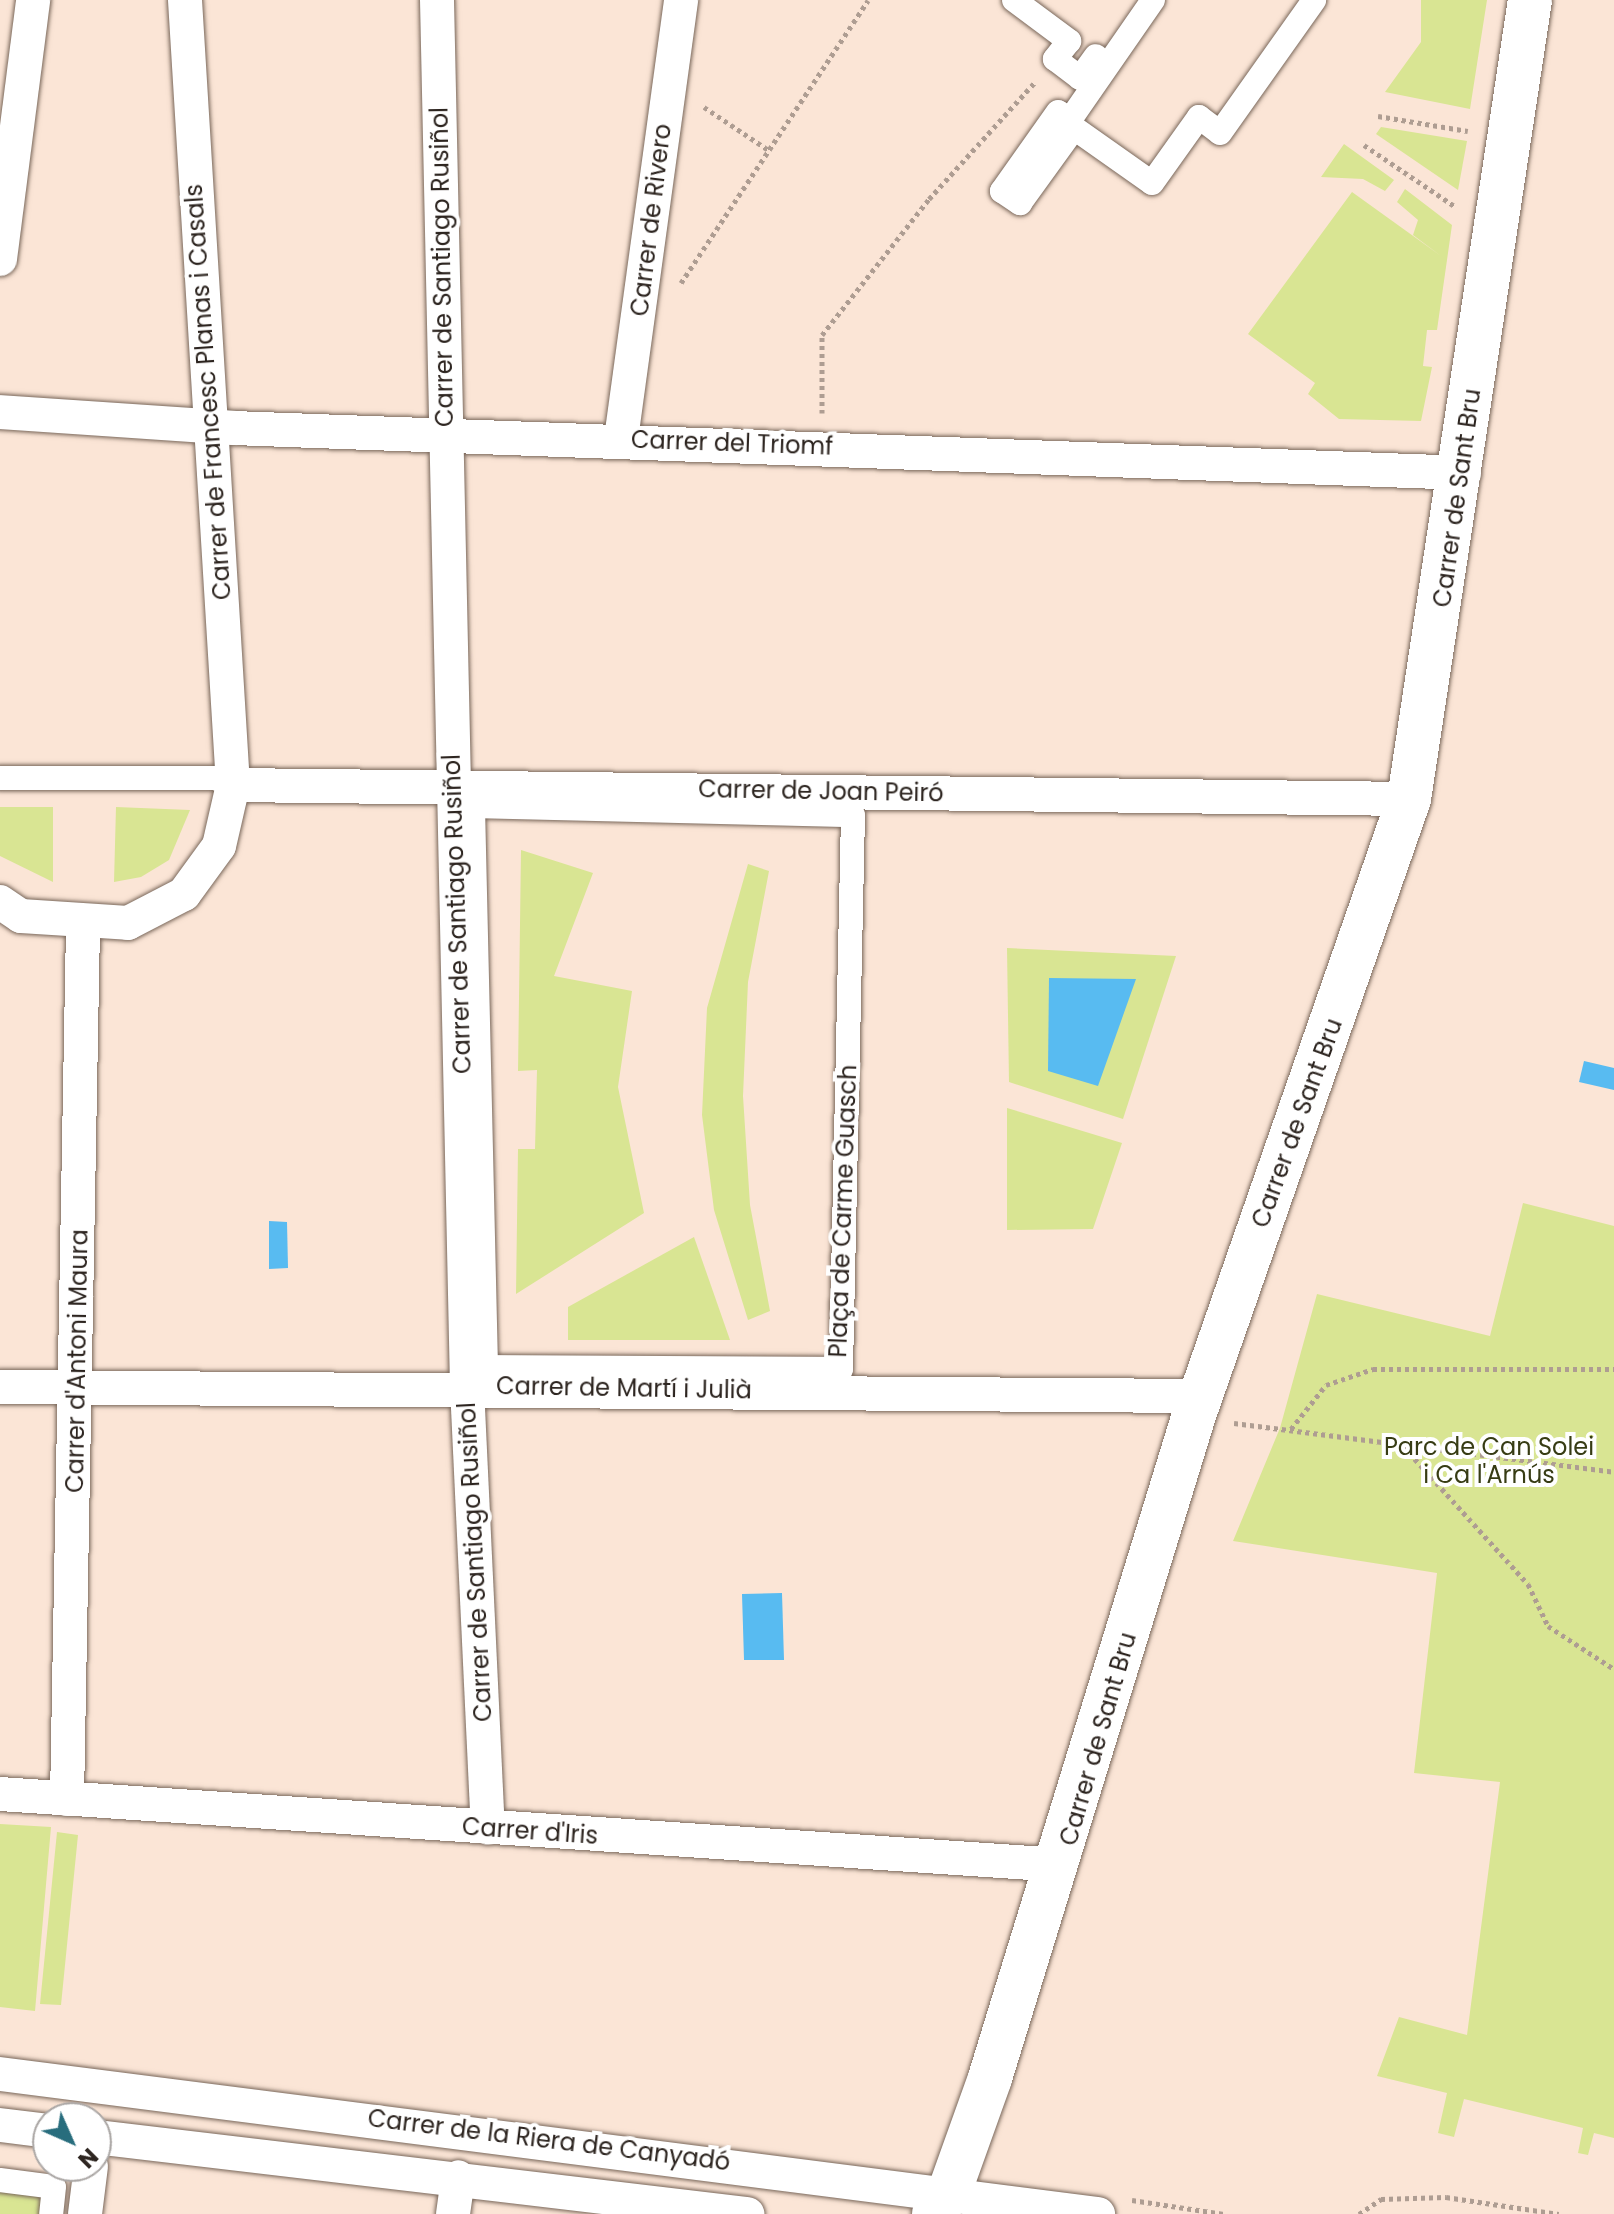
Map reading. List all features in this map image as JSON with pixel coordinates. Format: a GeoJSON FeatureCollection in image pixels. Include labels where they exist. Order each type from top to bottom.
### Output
{"type":"FeatureCollection","features":[{"type":"Feature","properties":{"kind":"main road","name":"Carrer de Sant Bru"},"geometry":{"type":"LineString","coordinates":[[942,2202],[1060,1865],[1197,1406],[1409,799],[1464,473],[1488,254],[1530,0]]}},
{"type":"Feature","properties":{"kind":"street"},"geometry":{"type":"LineString","coordinates":[[0,259],[33,0]]}},
{"type":"Feature","properties":{"kind":"street","name":"Carrer de Francesc Planas i Casals"},"geometry":{"type":"LineString","coordinates":[[0,902],[21,916],[83,923],[128,923],[184,894],[219,846],[233,785],[185,0]]}},
{"type":"Feature","properties":{"kind":"street","name":"Carrer de Santiago Rusiñol"},"geometry":{"type":"LineString","coordinates":[[437,0],[467,1387],[488,1828]]}},
{"type":"Feature","properties":{"kind":"street","name":"Carrer de Rivero"},"geometry":{"type":"LineString","coordinates":[[621,439],[681,0]]}},
{"type":"Feature","properties":{"kind":"street"},"geometry":{"type":"LineString","coordinates":[[1014,0],[1069,41],[1055,59],[1080,78],[1139,0]]}},
{"type":"Feature","properties":{"kind":"street"},"geometry":{"type":"LineString","coordinates":[[1153,0],[1070,120],[1058,112],[1002,191],[1020,203],[1074,128],[1152,183],[1199,117],[1220,133],[1314,0]]}},
{"type":"Feature","properties":{"kind":"street","name":"Carrer del Triomf"},"geometry":{"type":"LineString","coordinates":[[0,412],[445,435],[822,446],[1464,473]]}},
{"type":"Feature","properties":{"kind":"street"},"geometry":{"type":"LineString","coordinates":[[0,778],[215,778],[233,785]]}},
{"type":"Feature","properties":{"kind":"street","name":"Carrer de Joan Peiró"},"geometry":{"type":"LineString","coordinates":[[233,785],[453,784],[1409,799]]}},
{"type":"Feature","properties":{"kind":"street","name":"Plaça de Carme Guasch"},"geometry":{"type":"LineString","coordinates":[[473,806],[853,815],[841,1369],[486,1367],[473,806]]}},
{"type":"Feature","properties":{"kind":"street","name":"Carrer d'Antoni Maura"},"geometry":{"type":"LineString","coordinates":[[67,1799],[77,1387],[83,923]]}},
{"type":"Feature","properties":{"kind":"street","name":"Carrer de Martí i Julià"},"geometry":{"type":"LineString","coordinates":[[0,1387],[467,1387],[1197,1406]]}},
{"type":"Feature","properties":{"kind":"street","name":"Carrer d'Iris"},"geometry":{"type":"LineString","coordinates":[[0,1794],[1060,1865]]}},
{"type":"Feature","properties":{"kind":"street","name":"Carrer de la Riera de Canyadó"},"geometry":{"type":"LineString","coordinates":[[0,2074],[942,2202],[1098,2214]]}},
{"type":"Feature","properties":{"kind":"street"},"geometry":{"type":"LineString","coordinates":[[0,2125],[32,2129]]}},
{"type":"Feature","properties":{"kind":"street","name":"Carrer de la Riera de Canyadó"},"geometry":{"type":"LineString","coordinates":[[112,2139],[458,2177],[747,2214]]}},
{"type":"Feature","properties":{"kind":"street"},"geometry":{"type":"LineString","coordinates":[[453,2214],[458,2177]]}},
{"type":"Feature","properties":{"kind":"street"},"geometry":{"type":"LineString","coordinates":[[0,2180],[54,2187],[51,2214]]}},
{"type":"Feature","properties":{"kind":"street"},"geometry":{"type":"LineString","coordinates":[[85,2214],[89,2182]]}},
{"type":"Feature","properties":{"kind":"path"},"geometry":{"type":"LineString","coordinates":[[676,291],[868,0]]}},
{"type":"Feature","properties":{"kind":"path"},"geometry":{"type":"LineString","coordinates":[[822,446],[822,335],[929,199],[1055,59]]}},
{"type":"Feature","properties":{"kind":"path"},"geometry":{"type":"LineString","coordinates":[[669,84],[770,151]]}},
{"type":"Feature","properties":{"kind":"path"},"geometry":{"type":"LineString","coordinates":[[1378,116],[1472,132]]}},
{"type":"Feature","properties":{"kind":"path"},"geometry":{"type":"LineString","coordinates":[[1364,145],[1469,210]]}},
{"type":"Feature","properties":{"kind":"path"},"geometry":{"type":"LineString","coordinates":[[1291,1430],[1326,1385],[1373,1369],[1614,1369]]}},
{"type":"Feature","properties":{"kind":"path"},"geometry":{"type":"LineString","coordinates":[[1197,1406],[1291,1430],[1614,1472]]}},
{"type":"Feature","properties":{"kind":"path"},"geometry":{"type":"LineString","coordinates":[[1404,1447],[1528,1584],[1548,1626],[1614,1669]]}},
{"type":"Feature","properties":{"kind":"path"},"geometry":{"type":"LineString","coordinates":[[1359,2214],[1381,2199],[1446,2197],[1559,2214]]}},
{"type":"Feature","properties":{"kind":"green space"},"geometry":{"type":"Polygon","coordinates":[[[1421,0],[1487,0],[1470,109],[1385,92],[1421,42],[1421,0]]]}},
{"type":"Feature","properties":{"kind":"green space"},"geometry":{"type":"Polygon","coordinates":[[[1381,127],[1467,141],[1458,190],[1376,134],[1381,127]]]}},
{"type":"Feature","properties":{"kind":"green space"},"geometry":{"type":"Polygon","coordinates":[[[1344,144],[1394,180],[1385,191],[1363,179],[1321,177],[1344,144]]]}},
{"type":"Feature","properties":{"kind":"green space"},"geometry":{"type":"Polygon","coordinates":[[[1405,189],[1452,225],[1437,330],[1427,330],[1423,366],[1432,367],[1421,421],[1339,419],[1308,394],[1315,383],[1248,334],[1352,192],[1441,256],[1413,235],[1418,220],[1397,202],[1405,189]]]}},
{"type":"Feature","properties":{"kind":"green space"},"geometry":{"type":"Polygon","coordinates":[[[0,807],[53,807],[53,882],[0,856],[0,807]]]}},
{"type":"Feature","properties":{"kind":"green space"},"geometry":{"type":"Polygon","coordinates":[[[116,807],[190,810],[169,860],[141,877],[114,882],[116,807]]]}},
{"type":"Feature","properties":{"kind":"green space"},"geometry":{"type":"Polygon","coordinates":[[[521,850],[593,873],[554,976],[632,991],[618,1087],[644,1213],[516,1294],[518,1149],[535,1149],[537,1070],[518,1071],[521,850]]]}},
{"type":"Feature","properties":{"kind":"green space"},"geometry":{"type":"Polygon","coordinates":[[[748,864],[769,871],[748,982],[743,1096],[750,1205],[770,1311],[748,1320],[714,1210],[702,1115],[707,1008],[748,864]]]}},
{"type":"Feature","properties":{"kind":"green space"},"geometry":{"type":"Polygon","coordinates":[[[1007,948],[1176,956],[1123,1119],[1009,1082],[1007,948]]]}},
{"type":"Feature","properties":{"kind":"green space"},"geometry":{"type":"Polygon","coordinates":[[[1007,1108],[1122,1143],[1093,1229],[1007,1230],[1007,1108]]]}},
{"type":"Feature","properties":{"kind":"green space","name":"Parc de Can Solei i Ca l'Arnús"},"geometry":{"type":"Polygon","coordinates":[[[1523,1203],[1614,1226],[1614,2138],[1594,2133],[1588,2155],[1578,2153],[1583,2128],[1464,2099],[1454,2137],[1438,2133],[1447,2093],[1377,2076],[1399,2017],[1467,2035],[1500,1782],[1414,1773],[1437,1573],[1233,1541],[1280,1428],[1317,1294],[1490,1336],[1523,1203]]]}},
{"type":"Feature","properties":{"kind":"green space"},"geometry":{"type":"Polygon","coordinates":[[[694,1237],[730,1340],[568,1340],[568,1307],[694,1237]]]}},
{"type":"Feature","properties":{"kind":"green space"},"geometry":{"type":"Polygon","coordinates":[[[0,1824],[51,1827],[35,2011],[0,2007],[0,1824]]]}},
{"type":"Feature","properties":{"kind":"green space"},"geometry":{"type":"Polygon","coordinates":[[[57,1832],[78,1835],[61,2005],[40,2004],[57,1832]]]}},
{"type":"Feature","properties":{"kind":"green space"},"geometry":{"type":"Polygon","coordinates":[[[0,2180],[54,2187],[51,2214],[0,2214],[0,2180]]]}},
{"type":"Feature","properties":{"kind":"water"},"geometry":{"type":"Polygon","coordinates":[[[1049,978],[1136,979],[1098,1086],[1048,1071],[1049,978]]]}},
{"type":"Feature","properties":{"kind":"water"},"geometry":{"type":"Polygon","coordinates":[[[1584,1061],[1614,1068],[1614,1090],[1579,1082],[1584,1061]]]}},
{"type":"Feature","properties":{"kind":"water"},"geometry":{"type":"Polygon","coordinates":[[[269,1221],[287,1222],[288,1268],[269,1269],[269,1221]]]}},
{"type":"Feature","properties":{"kind":"water"},"geometry":{"type":"Polygon","coordinates":[[[782,1593],[784,1660],[744,1660],[742,1594],[782,1593]]]}}]}
